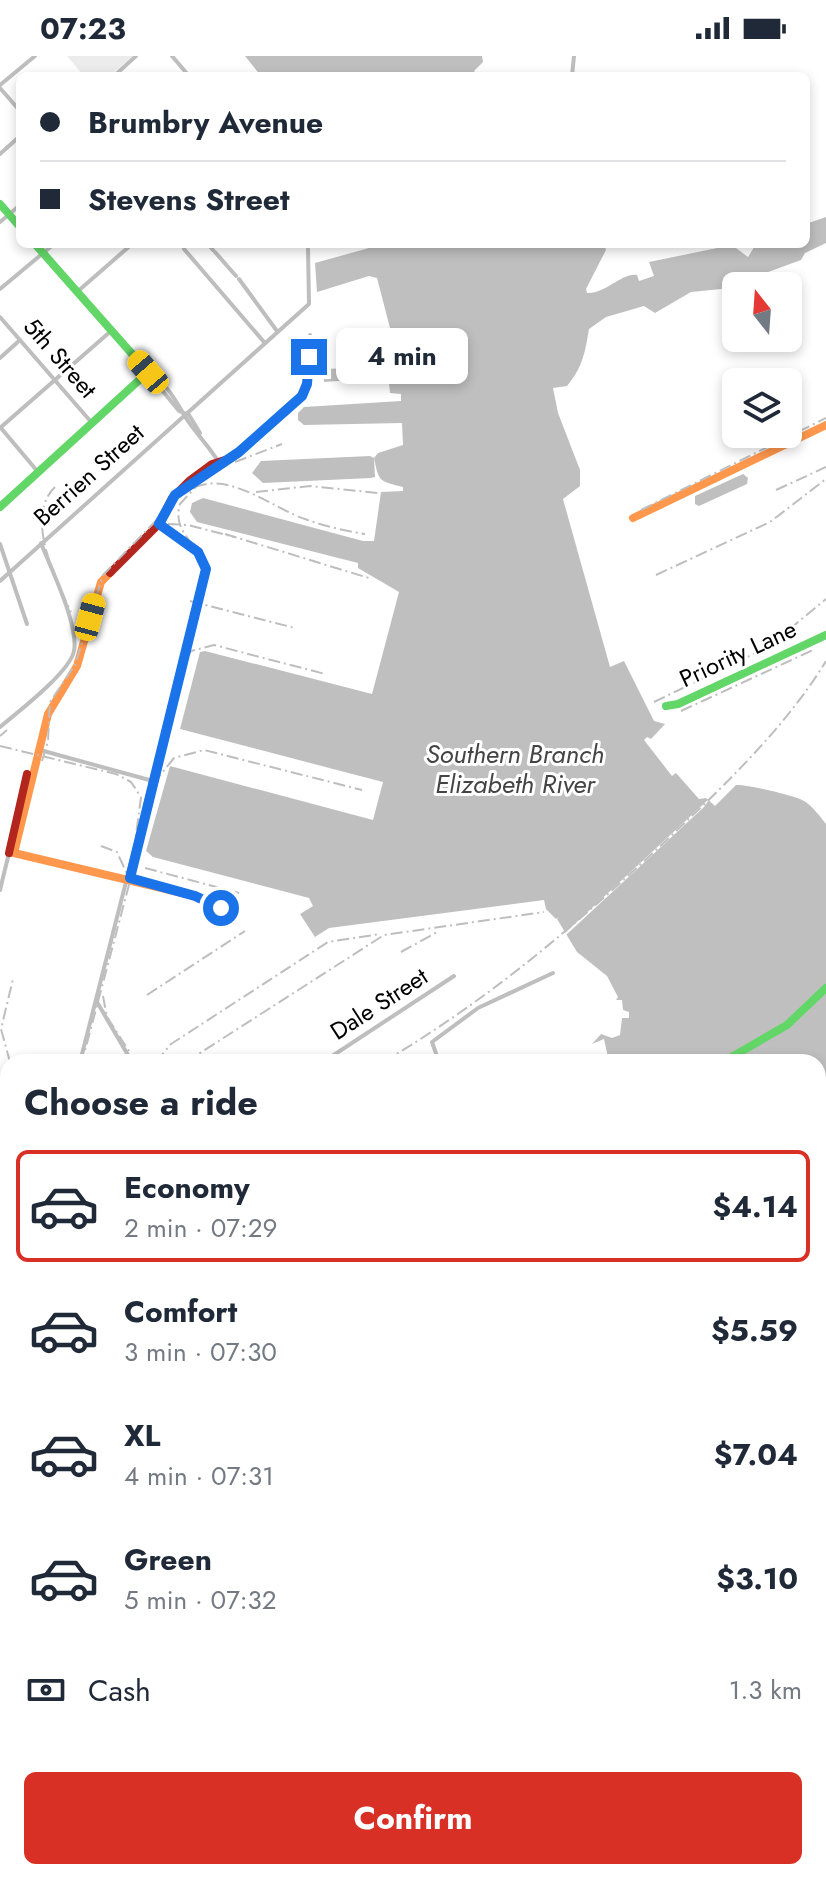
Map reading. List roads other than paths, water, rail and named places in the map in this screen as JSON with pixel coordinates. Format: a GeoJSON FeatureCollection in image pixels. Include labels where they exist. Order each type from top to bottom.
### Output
{"type":"FeatureCollection","features":[{"type":"Feature","properties":{"kind":"street"},"geometry":{"type":"LineString","coordinates":[[16,72],[35,56]]}},
{"type":"Feature","properties":{"kind":"street"},"geometry":{"type":"LineString","coordinates":[[118,72],[136,56]]}},
{"type":"Feature","properties":{"kind":"street"},"geometry":{"type":"LineString","coordinates":[[172,56],[186,72]]}},
{"type":"Feature","properties":{"kind":"street"},"geometry":{"type":"LineString","coordinates":[[16,72],[0,86],[16,106]]}},
{"type":"Feature","properties":{"kind":"street"},"geometry":{"type":"LineString","coordinates":[[0,154],[16,140]]}},
{"type":"Feature","properties":{"kind":"street"},"geometry":{"type":"LineString","coordinates":[[0,204],[16,223]]}},
{"type":"Feature","properties":{"kind":"street"},"geometry":{"type":"LineString","coordinates":[[0,222],[16,209]]}},
{"type":"Feature","properties":{"kind":"street"},"geometry":{"type":"LineString","coordinates":[[39,248],[179,411],[198,425],[219,464]]}},
{"type":"Feature","properties":{"kind":"street"},"geometry":{"type":"LineString","coordinates":[[0,289],[49,248]]}},
{"type":"Feature","properties":{"kind":"street"},"geometry":{"type":"LineString","coordinates":[[77,292],[127,248]]}},
{"type":"Feature","properties":{"kind":"street"},"geometry":{"type":"LineString","coordinates":[[211,248],[276,325],[276,332]]}},
{"type":"Feature","properties":{"kind":"street"},"geometry":{"type":"LineString","coordinates":[[184,249],[264,342]]}},
{"type":"Feature","properties":{"kind":"street","name":"Berrien Street"},"geometry":{"type":"LineString","coordinates":[[0,581],[310,300],[308,249]]}},
{"type":"Feature","properties":{"kind":"street","name":"5th Street"},"geometry":{"type":"LineString","coordinates":[[0,317],[92,423]]}},
{"type":"Feature","properties":{"kind":"street"},"geometry":{"type":"LineString","coordinates":[[38,472],[0,428],[111,331]]}},
{"type":"Feature","properties":{"kind":"street"},"geometry":{"type":"LineString","coordinates":[[0,890],[53,701],[77,666],[101,582],[159,524],[172,498],[183,487],[231,458],[305,393],[310,335]]}},
{"type":"Feature","properties":{"kind":"street"},"geometry":{"type":"LineString","coordinates":[[0,358],[20,340]]}},
{"type":"Feature","properties":{"kind":"street"},"geometry":{"type":"LineString","coordinates":[[0,507],[148,372]]}},
{"type":"Feature","properties":{"kind":"street"},"geometry":{"type":"LineString","coordinates":[[633,518],[826,425]]}},
{"type":"Feature","properties":{"kind":"street"},"geometry":{"type":"LineString","coordinates":[[82,1054],[130,878],[206,569],[198,552],[159,524]]}},
{"type":"Feature","properties":{"kind":"street"},"geometry":{"type":"LineString","coordinates":[[0,727],[65,668],[73,654],[74,634],[41,543]]}},
{"type":"Feature","properties":{"kind":"street"},"geometry":{"type":"LineString","coordinates":[[0,544],[27,624]]}},
{"type":"Feature","properties":{"kind":"street","name":"Priority Lane"},"geometry":{"type":"LineString","coordinates":[[666,706],[678,704],[826,635]]}},
{"type":"Feature","properties":{"kind":"street"},"geometry":{"type":"LineString","coordinates":[[38,750],[153,781]]}},
{"type":"Feature","properties":{"kind":"street"},"geometry":{"type":"LineString","coordinates":[[11,853],[27,774]]}},
{"type":"Feature","properties":{"kind":"street"},"geometry":{"type":"LineString","coordinates":[[11,853],[84,872],[130,878],[195,896],[224,911]]}},
{"type":"Feature","properties":{"kind":"street"},"geometry":{"type":"LineString","coordinates":[[436,1054],[432,1042],[478,1008],[553,973]]}},
{"type":"Feature","properties":{"kind":"street","name":"Dale Street"},"geometry":{"type":"LineString","coordinates":[[335,1054],[454,976]]}},
{"type":"Feature","properties":{"kind":"street"},"geometry":{"type":"LineString","coordinates":[[737,1054],[787,1025],[826,988]]}},
{"type":"Feature","properties":{"kind":"street"},"geometry":{"type":"LineString","coordinates":[[97,1001],[127,1054]]}},
{"type":"Feature","properties":{"kind":"water"},"geometry":{"type":"Polygon","coordinates":[[[245,56],[482,56],[483,62],[475,72],[258,72],[245,56]]]}},
{"type":"Feature","properties":{"kind":"water","name":"Southern Branch Elizabeth River"},"geometry":{"type":"Polygon","coordinates":[[[826,217],[826,243],[805,253],[801,260],[768,272],[722,272],[722,289],[691,292],[655,313],[644,306],[606,317],[589,329],[577,372],[567,386],[553,388],[558,413],[580,470],[580,486],[563,499],[610,667],[624,661],[654,721],[665,724],[651,739],[647,737],[644,740],[672,776],[676,773],[699,799],[706,798],[715,806],[736,785],[760,788],[804,801],[826,824],[826,1054],[607,1054],[604,1039],[592,1044],[601,1034],[612,1038],[620,1035],[622,1018],[629,1018],[629,1012],[623,1010],[622,1000],[616,1000],[618,997],[607,976],[577,952],[557,919],[559,917],[556,919],[546,909],[544,900],[329,928],[315,937],[300,914],[313,906],[309,898],[153,857],[146,851],[170,766],[373,820],[383,782],[180,729],[200,652],[205,651],[372,694],[399,592],[358,568],[358,563],[197,522],[190,512],[192,503],[203,498],[363,541],[374,541],[381,492],[403,491],[403,487],[381,479],[374,458],[378,453],[403,445],[402,423],[304,425],[298,420],[298,413],[304,407],[401,401],[401,394],[390,393],[389,383],[381,378],[324,382],[323,369],[380,367],[382,363],[394,362],[397,355],[377,278],[369,276],[317,292],[315,263],[369,248],[605,248],[586,289],[587,293],[601,290],[631,275],[637,275],[639,281],[654,276],[649,262],[717,248],[736,248],[748,257],[754,248],[810,248],[810,223],[826,217]]]}},
{"type":"Feature","properties":{"kind":"water"},"geometry":{"type":"Polygon","coordinates":[[[374,458],[375,477],[371,478],[263,483],[252,473],[261,461],[374,458]]]}},
{"type":"Feature","properties":{"kind":"water"},"geometry":{"type":"Polygon","coordinates":[[[743,474],[748,478],[747,484],[699,506],[695,504],[695,496],[743,474]]]}},
{"type":"Feature","properties":{"kind":"railway"},"geometry":{"type":"LineString","coordinates":[[178,672],[203,570],[180,523],[180,504],[204,478],[226,465],[303,397],[309,384],[311,357]]}},
{"type":"Feature","properties":{"kind":"railway"},"geometry":{"type":"LineString","coordinates":[[641,510],[826,418]]}},
{"type":"Feature","properties":{"kind":"railway"},"geometry":{"type":"LineString","coordinates":[[235,462],[282,444]]}},
{"type":"Feature","properties":{"kind":"railway"},"geometry":{"type":"LineString","coordinates":[[776,490],[826,467]]}},
{"type":"Feature","properties":{"kind":"railway"},"geometry":{"type":"LineString","coordinates":[[656,575],[770,522],[826,479]]}},
{"type":"Feature","properties":{"kind":"railway"},"geometry":{"type":"LineString","coordinates":[[195,487],[223,484],[305,519],[365,534]]}},
{"type":"Feature","properties":{"kind":"railway"},"geometry":{"type":"LineString","coordinates":[[256,492],[310,486],[378,493]]}},
{"type":"Feature","properties":{"kind":"railway"},"geometry":{"type":"LineString","coordinates":[[55,487],[46,500],[42,531],[51,566],[71,612]]}},
{"type":"Feature","properties":{"kind":"railway"},"geometry":{"type":"LineString","coordinates":[[42,761],[48,741],[50,702],[75,665],[103,575],[181,495]]}},
{"type":"Feature","properties":{"kind":"railway"},"geometry":{"type":"LineString","coordinates":[[168,524],[188,525],[234,537]]}},
{"type":"Feature","properties":{"kind":"railway"},"geometry":{"type":"LineString","coordinates":[[225,534],[372,579]]}},
{"type":"Feature","properties":{"kind":"railway"},"geometry":{"type":"LineString","coordinates":[[654,702],[768,647],[826,599]]}},
{"type":"Feature","properties":{"kind":"railway"},"geometry":{"type":"LineString","coordinates":[[190,601],[295,628]]}},
{"type":"Feature","properties":{"kind":"railway"},"geometry":{"type":"LineString","coordinates":[[144,805],[178,672],[191,651],[214,645],[325,674]]}},
{"type":"Feature","properties":{"kind":"railway"},"geometry":{"type":"LineString","coordinates":[[681,711],[813,650]]}},
{"type":"Feature","properties":{"kind":"railway"},"geometry":{"type":"LineString","coordinates":[[396,1054],[499,984],[605,897],[756,752],[793,708],[826,661]]}},
{"type":"Feature","properties":{"kind":"railway"},"geometry":{"type":"LineString","coordinates":[[0,736],[7,730]]}},
{"type":"Feature","properties":{"kind":"railway"},"geometry":{"type":"LineString","coordinates":[[0,746],[116,774],[131,782],[141,797],[130,881],[84,1054]]}},
{"type":"Feature","properties":{"kind":"railway"},"geometry":{"type":"LineString","coordinates":[[153,784],[174,758],[204,750],[362,790]]}},
{"type":"Feature","properties":{"kind":"railway"},"geometry":{"type":"LineString","coordinates":[[101,846],[117,852],[127,874]]}},
{"type":"Feature","properties":{"kind":"railway"},"geometry":{"type":"LineString","coordinates":[[145,868],[239,893]]}},
{"type":"Feature","properties":{"kind":"railway"},"geometry":{"type":"LineString","coordinates":[[198,1054],[384,935],[544,912]]}},
{"type":"Feature","properties":{"kind":"railway"},"geometry":{"type":"LineString","coordinates":[[147,995],[245,931]]}},
{"type":"Feature","properties":{"kind":"railway"},"geometry":{"type":"LineString","coordinates":[[401,952],[439,931]]}},
{"type":"Feature","properties":{"kind":"railway"},"geometry":{"type":"LineString","coordinates":[[163,1054],[171,1044],[328,942],[380,934]]}},
{"type":"Feature","properties":{"kind":"railway"},"geometry":{"type":"LineString","coordinates":[[8,1054],[1,1029],[13,979]]}},
{"type":"Feature","properties":{"kind":"railway"},"geometry":{"type":"LineString","coordinates":[[103,996],[107,1017],[131,1054]]}}]}
